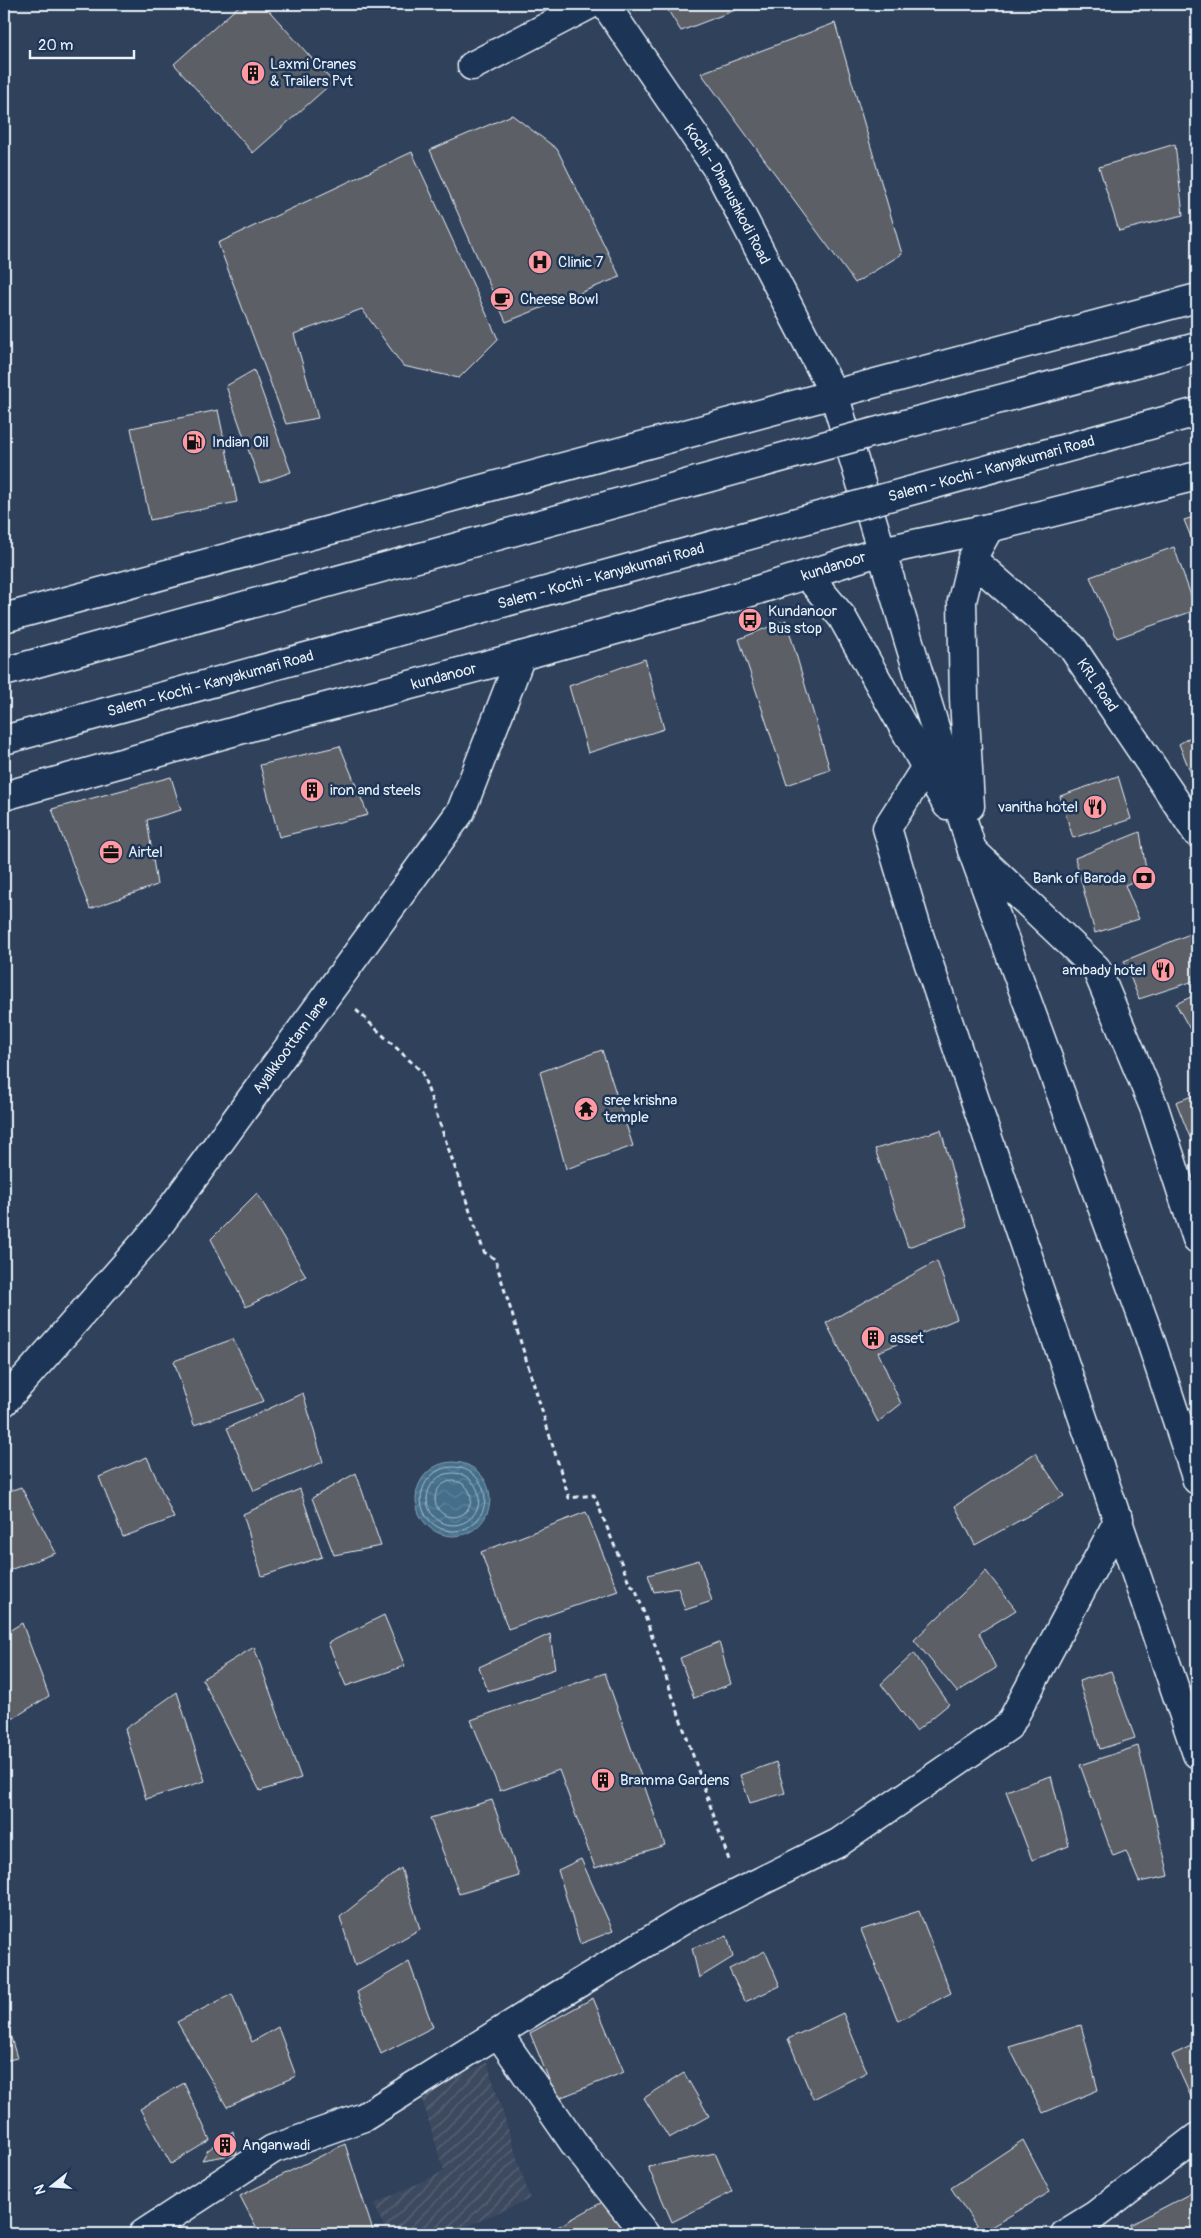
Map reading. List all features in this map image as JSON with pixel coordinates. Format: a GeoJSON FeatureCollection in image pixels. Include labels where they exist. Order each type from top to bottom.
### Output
{"type":"FeatureCollection","features":[{"type":"Feature","properties":{"kind":"main road"},"geometry":{"type":"LineString","coordinates":[[472,66],[591,4]]}},
{"type":"Feature","properties":{"kind":"main road","name":"Kochi - Dhanushkodi Road"},"geometry":{"type":"LineString","coordinates":[[605,4],[718,170],[834,394],[972,850]]}},
{"type":"Feature","properties":{"kind":"main road"},"geometry":{"type":"LineString","coordinates":[[4,618],[1197,298]]}},
{"type":"Feature","properties":{"kind":"main road"},"geometry":{"type":"LineString","coordinates":[[4,672],[856,437],[1197,347]]}},
{"type":"Feature","properties":{"kind":"main road","name":"Salem - Kochi - Kanyakumari Road"},"geometry":{"type":"LineString","coordinates":[[4,740],[1197,412]]}},
{"type":"Feature","properties":{"kind":"main road","name":"kundanoor"},"geometry":{"type":"LineString","coordinates":[[4,796],[257,725],[521,656],[807,575],[882,551],[988,528],[1197,476]]}},
{"type":"Feature","properties":{"kind":"main road"},"geometry":{"type":"LineString","coordinates":[[988,528],[972,559],[962,601],[964,698],[972,850],[1096,968],[1154,1107],[1197,1239]]}},
{"type":"Feature","properties":{"kind":"main road","name":"KRL Road"},"geometry":{"type":"LineString","coordinates":[[972,559],[1072,647],[1197,833]]}},
{"type":"Feature","properties":{"kind":"main road"},"geometry":{"type":"LineString","coordinates":[[807,575],[842,617],[972,850],[1147,1330],[1197,1480]]}},
{"type":"Feature","properties":{"kind":"main road","name":"Ayalkkoottam lane"},"geometry":{"type":"LineString","coordinates":[[4,1402],[154,1232],[461,812],[521,656]]}},
{"type":"Feature","properties":{"kind":"main road"},"geometry":{"type":"LineString","coordinates":[[926,767],[887,828],[918,932],[1119,1519],[1197,1754]]}},
{"type":"Feature","properties":{"kind":"main road"},"geometry":{"type":"LineString","coordinates":[[143,2234],[273,2149],[364,2117],[685,1919],[838,1843],[1009,1726],[1119,1519]]}},
{"type":"Feature","properties":{"kind":"main road"},"geometry":{"type":"LineString","coordinates":[[498,2033],[576,2146],[646,2234]]}},
{"type":"Feature","properties":{"kind":"main road"},"geometry":{"type":"LineString","coordinates":[[1065,2234],[1094,2216],[1197,2137]]}},
{"type":"Feature","properties":{"kind":"path"},"geometry":{"type":"LineString","coordinates":[[333,988],[422,1072],[484,1252],[495,1259],[569,1498],[594,1495],[629,1582],[636,1590],[740,1892]]}},
{"type":"Feature","properties":{"kind":"shaded area"},"geometry":{"type":"Polygon","coordinates":[[[487,2062],[530,2199],[449,2234],[387,2234],[374,2204],[444,2171],[421,2096],[487,2062]]]}},
{"type":"Feature","properties":{"kind":"water"},"geometry":{"type":"Polygon","coordinates":[[[453,1462],[474,1468],[484,1478],[490,1499],[484,1520],[474,1530],[453,1536],[432,1530],[422,1520],[416,1499],[422,1478],[432,1468],[453,1462]]]}},
{"type":"Feature","properties":{"kind":"building","name":"Laxmi Cranes & Trailers Pvt"},"geometry":{"type":"Polygon","coordinates":[[[241,4],[263,4],[333,82],[253,153],[174,64],[241,4]]]}},
{"type":"Feature","properties":{"kind":"building"},"geometry":{"type":"Polygon","coordinates":[[[664,4],[751,4],[681,31],[664,4]]]}},
{"type":"Feature","properties":{"kind":"building"},"geometry":{"type":"Polygon","coordinates":[[[835,23],[902,254],[855,283],[701,73],[835,23]]]}},
{"type":"Feature","properties":{"kind":"building"},"geometry":{"type":"Polygon","coordinates":[[[512,115],[557,149],[620,277],[506,322],[430,150],[512,115]]]}},
{"type":"Feature","properties":{"kind":"building"},"geometry":{"type":"Polygon","coordinates":[[[1175,144],[1183,215],[1119,231],[1099,167],[1175,144]]]}},
{"type":"Feature","properties":{"kind":"building"},"geometry":{"type":"Polygon","coordinates":[[[412,152],[498,339],[459,378],[403,366],[362,309],[294,334],[318,418],[286,424],[218,243],[412,152]]]}},
{"type":"Feature","properties":{"kind":"building"},"geometry":{"type":"Polygon","coordinates":[[[254,370],[291,472],[260,483],[226,386],[254,370]]]}},
{"type":"Feature","properties":{"kind":"building"},"geometry":{"type":"Polygon","coordinates":[[[218,410],[237,502],[150,520],[131,428],[218,410]]]}},
{"type":"Feature","properties":{"kind":"building"},"geometry":{"type":"Polygon","coordinates":[[[1197,516],[1197,552],[1184,520],[1197,516]]]}},
{"type":"Feature","properties":{"kind":"building"},"geometry":{"type":"Polygon","coordinates":[[[1174,547],[1196,610],[1117,638],[1090,577],[1174,547]]]}},
{"type":"Feature","properties":{"kind":"building"},"geometry":{"type":"Polygon","coordinates":[[[786,620],[830,770],[787,785],[739,639],[786,620]]]}},
{"type":"Feature","properties":{"kind":"building"},"geometry":{"type":"Polygon","coordinates":[[[645,659],[664,729],[588,753],[569,686],[645,659]]]}},
{"type":"Feature","properties":{"kind":"building"},"geometry":{"type":"Polygon","coordinates":[[[1197,733],[1197,788],[1179,744],[1197,733]]]}},
{"type":"Feature","properties":{"kind":"building","name":"iron and steels"},"geometry":{"type":"Polygon","coordinates":[[[340,746],[368,815],[279,837],[260,765],[340,746]]]}},
{"type":"Feature","properties":{"kind":"building","name":"vanitha hotel"},"geometry":{"type":"Polygon","coordinates":[[[1118,776],[1131,819],[1073,838],[1060,796],[1118,776]]]}},
{"type":"Feature","properties":{"kind":"building","name":"Airtel"},"geometry":{"type":"Polygon","coordinates":[[[171,777],[181,810],[147,820],[157,885],[90,909],[52,809],[171,777]]]}},
{"type":"Feature","properties":{"kind":"building"},"geometry":{"type":"Polygon","coordinates":[[[1140,832],[1147,876],[1125,885],[1139,919],[1095,933],[1075,858],[1140,832]]]}},
{"type":"Feature","properties":{"kind":"building","name":"ambady hotel"},"geometry":{"type":"Polygon","coordinates":[[[1197,931],[1197,980],[1139,999],[1124,961],[1197,931]]]}},
{"type":"Feature","properties":{"kind":"building"},"geometry":{"type":"Polygon","coordinates":[[[1197,994],[1197,1042],[1176,1004],[1197,994]]]}},
{"type":"Feature","properties":{"kind":"building","name":"sree krishna temple"},"geometry":{"type":"Polygon","coordinates":[[[602,1050],[633,1146],[566,1169],[540,1072],[602,1050]]]}},
{"type":"Feature","properties":{"kind":"building"},"geometry":{"type":"Polygon","coordinates":[[[1197,1094],[1197,1155],[1176,1102],[1197,1094]]]}},
{"type":"Feature","properties":{"kind":"building"},"geometry":{"type":"Polygon","coordinates":[[[941,1130],[967,1226],[908,1247],[875,1149],[941,1130]]]}},
{"type":"Feature","properties":{"kind":"building"},"geometry":{"type":"Polygon","coordinates":[[[257,1193],[306,1276],[246,1307],[211,1239],[257,1193]]]}},
{"type":"Feature","properties":{"kind":"building","name":"asset"},"geometry":{"type":"Polygon","coordinates":[[[937,1261],[957,1319],[878,1352],[901,1404],[878,1422],[826,1323],[937,1261]]]}},
{"type":"Feature","properties":{"kind":"building"},"geometry":{"type":"Polygon","coordinates":[[[233,1339],[264,1401],[194,1425],[174,1361],[233,1339]]]}},
{"type":"Feature","properties":{"kind":"building"},"geometry":{"type":"Polygon","coordinates":[[[303,1393],[323,1462],[254,1491],[227,1428],[303,1393]]]}},
{"type":"Feature","properties":{"kind":"building"},"geometry":{"type":"Polygon","coordinates":[[[1035,1453],[1064,1496],[975,1545],[955,1506],[1035,1453]]]}},
{"type":"Feature","properties":{"kind":"building"},"geometry":{"type":"Polygon","coordinates":[[[147,1457],[174,1518],[123,1537],[99,1477],[147,1457]]]}},
{"type":"Feature","properties":{"kind":"building"},"geometry":{"type":"Polygon","coordinates":[[[356,1473],[381,1546],[334,1555],[312,1498],[356,1473]]]}},
{"type":"Feature","properties":{"kind":"building"},"geometry":{"type":"Polygon","coordinates":[[[21,1487],[56,1553],[4,1572],[4,1493],[21,1487]]]}},
{"type":"Feature","properties":{"kind":"building"},"geometry":{"type":"Polygon","coordinates":[[[300,1489],[322,1557],[262,1576],[243,1514],[300,1489]]]}},
{"type":"Feature","properties":{"kind":"building"},"geometry":{"type":"Polygon","coordinates":[[[586,1512],[618,1591],[508,1629],[481,1552],[586,1512]]]}},
{"type":"Feature","properties":{"kind":"building"},"geometry":{"type":"Polygon","coordinates":[[[699,1560],[712,1601],[685,1610],[678,1588],[654,1592],[648,1575],[699,1560]]]}},
{"type":"Feature","properties":{"kind":"building"},"geometry":{"type":"Polygon","coordinates":[[[986,1571],[1016,1610],[979,1633],[996,1668],[957,1692],[914,1640],[986,1571]]]}},
{"type":"Feature","properties":{"kind":"building"},"geometry":{"type":"Polygon","coordinates":[[[384,1615],[405,1666],[346,1686],[328,1643],[384,1615]]]}},
{"type":"Feature","properties":{"kind":"building"},"geometry":{"type":"Polygon","coordinates":[[[22,1623],[49,1696],[4,1724],[4,1634],[22,1623]]]}},
{"type":"Feature","properties":{"kind":"building"},"geometry":{"type":"Polygon","coordinates":[[[550,1634],[555,1669],[488,1691],[479,1667],[550,1634]]]}},
{"type":"Feature","properties":{"kind":"building"},"geometry":{"type":"Polygon","coordinates":[[[719,1642],[731,1684],[694,1698],[680,1658],[719,1642]]]}},
{"type":"Feature","properties":{"kind":"building"},"geometry":{"type":"Polygon","coordinates":[[[254,1647],[301,1778],[260,1791],[202,1679],[254,1647]]]}},
{"type":"Feature","properties":{"kind":"building"},"geometry":{"type":"Polygon","coordinates":[[[914,1653],[949,1704],[916,1731],[881,1684],[914,1653]]]}},
{"type":"Feature","properties":{"kind":"building"},"geometry":{"type":"Polygon","coordinates":[[[1111,1671],[1135,1738],[1100,1749],[1079,1681],[1111,1671]]]}},
{"type":"Feature","properties":{"kind":"building","name":"Bramma Gardens"},"geometry":{"type":"Polygon","coordinates":[[[605,1673],[665,1845],[595,1868],[559,1770],[500,1791],[471,1720],[605,1673]]]}},
{"type":"Feature","properties":{"kind":"building"},"geometry":{"type":"Polygon","coordinates":[[[177,1692],[205,1781],[146,1799],[125,1729],[177,1692]]]}},
{"type":"Feature","properties":{"kind":"building"},"geometry":{"type":"Polygon","coordinates":[[[1138,1746],[1169,1876],[1139,1882],[1126,1851],[1113,1856],[1080,1765],[1138,1746]]]}},
{"type":"Feature","properties":{"kind":"building"},"geometry":{"type":"Polygon","coordinates":[[[776,1762],[785,1793],[750,1803],[740,1775],[776,1762]]]}},
{"type":"Feature","properties":{"kind":"building"},"geometry":{"type":"Polygon","coordinates":[[[1051,1776],[1069,1846],[1032,1860],[1006,1791],[1051,1776]]]}},
{"type":"Feature","properties":{"kind":"building"},"geometry":{"type":"Polygon","coordinates":[[[492,1800],[519,1876],[459,1894],[430,1818],[492,1800]]]}},
{"type":"Feature","properties":{"kind":"building"},"geometry":{"type":"Polygon","coordinates":[[[581,1859],[613,1931],[580,1944],[558,1870],[581,1859]]]}},
{"type":"Feature","properties":{"kind":"building"},"geometry":{"type":"Polygon","coordinates":[[[401,1868],[420,1929],[355,1966],[340,1917],[401,1868]]]}},
{"type":"Feature","properties":{"kind":"building"},"geometry":{"type":"Polygon","coordinates":[[[919,1911],[951,1993],[898,2021],[861,1930],[919,1911]]]}},
{"type":"Feature","properties":{"kind":"building"},"geometry":{"type":"Polygon","coordinates":[[[727,1936],[733,1957],[699,1978],[692,1948],[727,1936]]]}},
{"type":"Feature","properties":{"kind":"building"},"geometry":{"type":"Polygon","coordinates":[[[765,1951],[780,1986],[745,2002],[729,1969],[765,1951]]]}},
{"type":"Feature","properties":{"kind":"building"},"geometry":{"type":"Polygon","coordinates":[[[409,1962],[433,2027],[381,2054],[357,1992],[409,1962]]]}},
{"type":"Feature","properties":{"kind":"building"},"geometry":{"type":"Polygon","coordinates":[[[232,1994],[252,2042],[278,2027],[296,2076],[227,2107],[177,2022],[232,1994]]]}},
{"type":"Feature","properties":{"kind":"building"},"geometry":{"type":"Polygon","coordinates":[[[593,1998],[624,2072],[557,2099],[530,2033],[593,1998]]]}},
{"type":"Feature","properties":{"kind":"building"},"geometry":{"type":"Polygon","coordinates":[[[843,2013],[867,2072],[813,2099],[788,2039],[843,2013]]]}},
{"type":"Feature","properties":{"kind":"building"},"geometry":{"type":"Polygon","coordinates":[[[4,2014],[17,2058],[4,2061],[4,2014]]]}},
{"type":"Feature","properties":{"kind":"building"},"geometry":{"type":"Polygon","coordinates":[[[1081,2025],[1098,2090],[1043,2113],[1009,2047],[1081,2025]]]}},
{"type":"Feature","properties":{"kind":"building"},"geometry":{"type":"Polygon","coordinates":[[[1197,2043],[1197,2110],[1172,2055],[1197,2043]]]}},
{"type":"Feature","properties":{"kind":"building"},"geometry":{"type":"Polygon","coordinates":[[[684,2073],[709,2116],[669,2138],[644,2098],[684,2073]]]}},
{"type":"Feature","properties":{"kind":"building"},"geometry":{"type":"Polygon","coordinates":[[[184,2083],[210,2140],[171,2164],[140,2109],[184,2083]]]}},
{"type":"Feature","properties":{"kind":"building","name":"Anganwadi"},"geometry":{"type":"Polygon","coordinates":[[[233,2131],[237,2154],[202,2160],[208,2150],[233,2131]]]}},
{"type":"Feature","properties":{"kind":"building"},"geometry":{"type":"Polygon","coordinates":[[[1023,2140],[1050,2192],[981,2233],[951,2188],[1023,2140]]]}},
{"type":"Feature","properties":{"kind":"building"},"geometry":{"type":"Polygon","coordinates":[[[345,2144],[374,2234],[260,2234],[240,2196],[345,2144]]]}},
{"type":"Feature","properties":{"kind":"building"},"geometry":{"type":"Polygon","coordinates":[[[715,2153],[732,2192],[672,2222],[648,2167],[715,2153]]]}},
{"type":"Feature","properties":{"kind":"building"},"geometry":{"type":"Polygon","coordinates":[[[1197,2190],[1197,2234],[1135,2234],[1130,2225],[1197,2190]]]}},
{"type":"Feature","properties":{"kind":"building"},"geometry":{"type":"Polygon","coordinates":[[[606,2200],[629,2234],[545,2234],[606,2200]]]}},
{"type":"Feature","properties":{"kind":"place","name":"Laxmi Cranes & Trailers Pvt"},"geometry":{"type":"Point","coordinates":[253,73]}},
{"type":"Feature","properties":{"kind":"place","name":"Clinic 7"},"geometry":{"type":"Point","coordinates":[540,262]}},
{"type":"Feature","properties":{"kind":"place","name":"Cheese Bowl"},"geometry":{"type":"Point","coordinates":[502,299]}},
{"type":"Feature","properties":{"kind":"place","name":"Indian Oil"},"geometry":{"type":"Point","coordinates":[194,442]}},
{"type":"Feature","properties":{"kind":"place","name":"Kundanoor Bus stop"},"geometry":{"type":"Point","coordinates":[750,620]}},
{"type":"Feature","properties":{"kind":"place","name":"iron and steels"},"geometry":{"type":"Point","coordinates":[312,790]}},
{"type":"Feature","properties":{"kind":"place","name":"vanitha hotel"},"geometry":{"type":"Point","coordinates":[1095,807]}},
{"type":"Feature","properties":{"kind":"place","name":"Airtel"},"geometry":{"type":"Point","coordinates":[111,852]}},
{"type":"Feature","properties":{"kind":"place","name":"Bank of Baroda"},"geometry":{"type":"Point","coordinates":[1144,878]}},
{"type":"Feature","properties":{"kind":"place","name":"ambady hotel"},"geometry":{"type":"Point","coordinates":[1163,970]}},
{"type":"Feature","properties":{"kind":"place","name":"sree krishna temple"},"geometry":{"type":"Point","coordinates":[586,1109]}},
{"type":"Feature","properties":{"kind":"place","name":"asset"},"geometry":{"type":"Point","coordinates":[873,1338]}},
{"type":"Feature","properties":{"kind":"place","name":"Bramma Gardens"},"geometry":{"type":"Point","coordinates":[603,1780]}},
{"type":"Feature","properties":{"kind":"place","name":"Anganwadi"},"geometry":{"type":"Point","coordinates":[225,2145]}}]}
